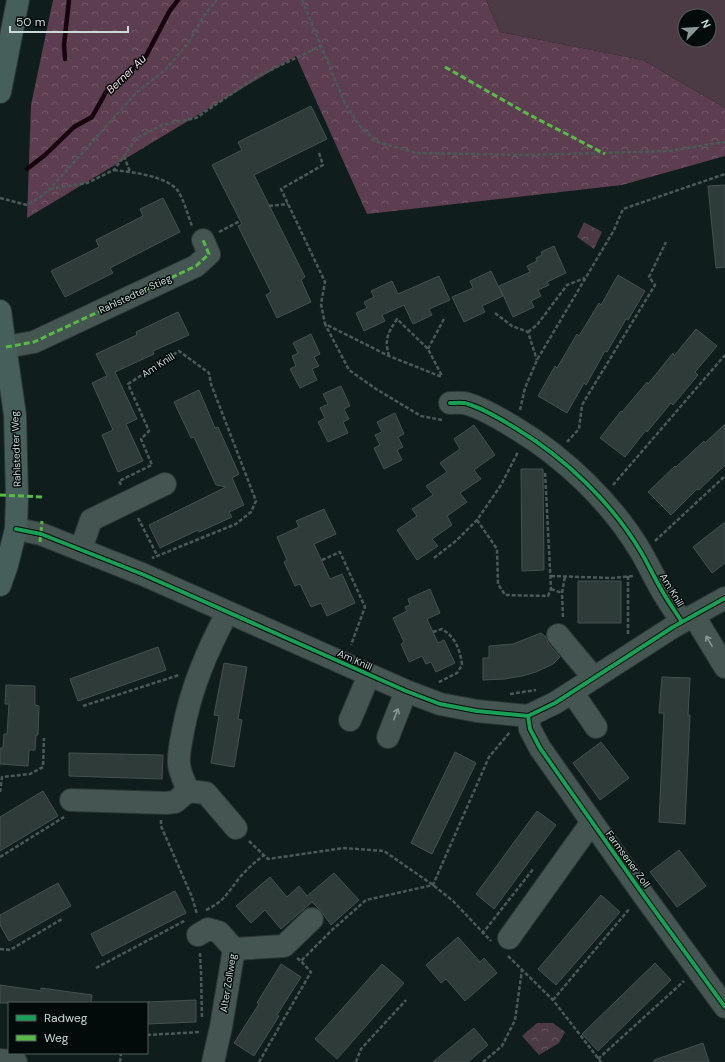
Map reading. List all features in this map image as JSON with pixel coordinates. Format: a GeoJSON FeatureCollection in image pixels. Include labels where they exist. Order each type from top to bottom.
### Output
{"type":"FeatureCollection","features":[{"type":"Feature","properties":{"kind":"main road"},"geometry":{"type":"LineString","coordinates":[[0,88],[18,0]]}},
{"type":"Feature","properties":{"kind":"main road","name":"Rahlstedter Weg"},"geometry":{"type":"LineString","coordinates":[[0,311],[15,415],[18,496],[16,529],[0,586]]}},
{"type":"Feature","properties":{"kind":"street","name":"Rahlstedter Stieg"},"geometry":{"type":"LineString","coordinates":[[6,347],[34,342],[196,266],[209,254],[204,240]]}},
{"type":"Feature","properties":{"kind":"street","name":"Am Knill"},"geometry":{"type":"LineString","coordinates":[[445,411],[468,404],[498,418],[552,453],[600,498],[615,516],[640,551],[661,589],[688,619]]}},
{"type":"Feature","properties":{"kind":"street"},"geometry":{"type":"LineString","coordinates":[[81,549],[91,520],[165,484]]}},
{"type":"Feature","properties":{"kind":"street","name":"Am Knill"},"geometry":{"type":"LineString","coordinates":[[16,529],[41,534],[142,574],[369,675],[440,704],[477,711],[528,716],[584,685],[688,619],[725,598]]}},
{"type":"Feature","properties":{"kind":"street"},"geometry":{"type":"LineString","coordinates":[[188,791],[179,765],[181,740],[186,713],[200,669],[210,645],[227,613]]}},
{"type":"Feature","properties":{"kind":"street"},"geometry":{"type":"LineString","coordinates":[[688,619],[725,667]]}},
{"type":"Feature","properties":{"kind":"street"},"geometry":{"type":"LineString","coordinates":[[558,640],[584,685],[596,727]]}},
{"type":"Feature","properties":{"kind":"street"},"geometry":{"type":"LineString","coordinates":[[350,720],[369,675]]}},
{"type":"Feature","properties":{"kind":"street"},"geometry":{"type":"LineString","coordinates":[[388,737],[406,691]]}},
{"type":"Feature","properties":{"kind":"street","name":"Farmsener Zoll"},"geometry":{"type":"LineString","coordinates":[[528,716],[532,732],[540,748],[725,1007]]}},
{"type":"Feature","properties":{"kind":"street"},"geometry":{"type":"LineString","coordinates":[[71,800],[164,803],[174,802],[188,791],[206,793],[236,828]]}},
{"type":"Feature","properties":{"kind":"street"},"geometry":{"type":"LineString","coordinates":[[503,945],[592,822]]}},
{"type":"Feature","properties":{"kind":"street"},"geometry":{"type":"LineString","coordinates":[[234,949],[284,946],[312,919]]}},
{"type":"Feature","properties":{"kind":"street","name":"Alter Zollweg"},"geometry":{"type":"LineString","coordinates":[[194,927],[218,932],[234,949],[221,1027],[213,1062]]}},
{"type":"Feature","properties":{"kind":"street"},"geometry":{"type":"LineString","coordinates":[[0,1060],[16,1062]]}},
{"type":"Feature","properties":{"kind":"path"},"geometry":{"type":"LineString","coordinates":[[0,198],[27,205],[50,189],[136,93],[165,70],[189,42],[205,14],[217,0]]}},
{"type":"Feature","properties":{"kind":"path"},"geometry":{"type":"LineString","coordinates":[[302,0],[346,104],[359,125],[377,142],[416,153],[530,155],[668,151],[725,142]]}},
{"type":"Feature","properties":{"kind":"path"},"geometry":{"type":"LineString","coordinates":[[50,189],[87,183],[114,170],[137,138],[162,125],[196,118],[258,76],[321,46]]}},
{"type":"Feature","properties":{"kind":"path"},"geometry":{"type":"LineString","coordinates":[[319,153],[323,165],[281,189],[325,282],[321,304],[325,324],[349,370],[376,389],[421,416],[445,411]]}},
{"type":"Feature","properties":{"kind":"path"},"geometry":{"type":"LineString","coordinates":[[124,156],[130,172]]}},
{"type":"Feature","properties":{"kind":"path"},"geometry":{"type":"LineString","coordinates":[[114,170],[130,172],[167,182],[178,192],[193,229],[204,240],[240,221]]}},
{"type":"Feature","properties":{"kind":"path"},"geometry":{"type":"LineString","coordinates":[[520,413],[525,388],[537,360],[614,230],[623,209],[725,174]]}},
{"type":"Feature","properties":{"kind":"path"},"geometry":{"type":"LineString","coordinates":[[269,206],[288,204]]}},
{"type":"Feature","properties":{"kind":"path"},"geometry":{"type":"LineString","coordinates":[[566,443],[578,429],[582,405],[655,285],[649,277],[666,242]]}},
{"type":"Feature","properties":{"kind":"path"},"geometry":{"type":"LineString","coordinates":[[528,332],[537,325],[567,285],[585,278]]}},
{"type":"Feature","properties":{"kind":"path"},"geometry":{"type":"LineString","coordinates":[[495,313],[512,326],[528,332]]}},
{"type":"Feature","properties":{"kind":"path"},"geometry":{"type":"LineString","coordinates":[[428,349],[445,317]]}},
{"type":"Feature","properties":{"kind":"path"},"geometry":{"type":"LineString","coordinates":[[325,324],[389,356],[442,376],[428,349],[397,319],[388,334],[386,346],[389,356]]}},
{"type":"Feature","properties":{"kind":"path"},"geometry":{"type":"LineString","coordinates":[[528,332],[537,360]]}},
{"type":"Feature","properties":{"kind":"path"},"geometry":{"type":"LineString","coordinates":[[611,486],[725,355]]}},
{"type":"Feature","properties":{"kind":"path"},"geometry":{"type":"LineString","coordinates":[[434,558],[457,540],[477,520],[501,486],[521,447]]}},
{"type":"Feature","properties":{"kind":"path"},"geometry":{"type":"LineString","coordinates":[[477,520],[497,548],[498,584],[505,595],[548,596],[551,589],[551,576],[545,471]]}},
{"type":"Feature","properties":{"kind":"path"},"geometry":{"type":"LineString","coordinates":[[654,542],[725,476]]}},
{"type":"Feature","properties":{"kind":"path"},"geometry":{"type":"LineString","coordinates":[[551,576],[611,578],[639,576]]}},
{"type":"Feature","properties":{"kind":"path"},"geometry":{"type":"LineString","coordinates":[[628,576],[628,641]]}},
{"type":"Feature","properties":{"kind":"path"},"geometry":{"type":"LineString","coordinates":[[551,589],[562,593]]}},
{"type":"Feature","properties":{"kind":"path"},"geometry":{"type":"LineString","coordinates":[[432,686],[457,673],[462,664],[459,647],[448,633],[442,629],[433,632]]}},
{"type":"Feature","properties":{"kind":"path"},"geometry":{"type":"LineString","coordinates":[[83,706],[182,675]]}},
{"type":"Feature","properties":{"kind":"path"},"geometry":{"type":"LineString","coordinates":[[505,695],[537,690]]}},
{"type":"Feature","properties":{"kind":"path"},"geometry":{"type":"LineString","coordinates":[[433,885],[489,757],[511,731],[528,716]]}},
{"type":"Feature","properties":{"kind":"path"},"geometry":{"type":"LineString","coordinates":[[0,792],[2,777],[30,774],[43,767],[44,738]]}},
{"type":"Feature","properties":{"kind":"path"},"geometry":{"type":"LineString","coordinates":[[0,857],[67,815],[71,800]]}},
{"type":"Feature","properties":{"kind":"path"},"geometry":{"type":"LineString","coordinates":[[164,803],[161,826],[192,897],[197,914],[216,906],[224,899],[249,867],[264,855]]}},
{"type":"Feature","properties":{"kind":"path"},"geometry":{"type":"LineString","coordinates":[[236,828],[268,859],[344,848],[384,851],[433,885],[453,901],[482,934],[503,945],[522,969],[553,1000],[601,1062]]}},
{"type":"Feature","properties":{"kind":"path"},"geometry":{"type":"LineString","coordinates":[[482,934],[537,864]]}},
{"type":"Feature","properties":{"kind":"path"},"geometry":{"type":"LineString","coordinates":[[332,930],[366,900],[433,885]]}},
{"type":"Feature","properties":{"kind":"path"},"geometry":{"type":"LineString","coordinates":[[553,1000],[631,906]]}},
{"type":"Feature","properties":{"kind":"path"},"geometry":{"type":"LineString","coordinates":[[0,949],[10,950],[62,919]]}},
{"type":"Feature","properties":{"kind":"path"},"geometry":{"type":"LineString","coordinates":[[96,968],[194,927],[202,972],[202,1022]]}},
{"type":"Feature","properties":{"kind":"path"},"geometry":{"type":"LineString","coordinates":[[258,1062],[311,972],[301,961]]}},
{"type":"Feature","properties":{"kind":"path"},"geometry":{"type":"LineString","coordinates":[[483,1062],[502,1046],[515,1020],[522,969]]}},
{"type":"Feature","properties":{"kind":"path"},"geometry":{"type":"LineString","coordinates":[[598,1059],[684,981]]}},
{"type":"Feature","properties":{"kind":"path"},"geometry":{"type":"LineString","coordinates":[[356,1062],[361,1049],[406,1000]]}},
{"type":"Feature","properties":{"kind":"path"},"geometry":{"type":"LineString","coordinates":[[148,1035],[201,1032],[202,1027]]}},
{"type":"Feature","properties":{"kind":"green space"},"geometry":{"type":"Polygon","coordinates":[[[53,0],[486,0],[500,32],[643,60],[725,108],[725,156],[622,185],[367,214],[296,56],[27,218],[31,105],[53,0]]]}},
{"type":"Feature","properties":{"kind":"green space"},"geometry":{"type":"Polygon","coordinates":[[[486,0],[725,0],[725,108],[643,60],[500,32],[486,0]]]}},
{"type":"Feature","properties":{"kind":"green space"},"geometry":{"type":"Polygon","coordinates":[[[584,222],[602,232],[594,249],[577,237],[584,222]]]}},
{"type":"Feature","properties":{"kind":"green space"},"geometry":{"type":"Polygon","coordinates":[[[537,1023],[553,1023],[565,1032],[559,1043],[539,1055],[522,1036],[537,1023]]]}},
{"type":"Feature","properties":{"kind":"building"},"geometry":{"type":"Polygon","coordinates":[[[311,106],[327,139],[254,175],[305,277],[301,280],[311,302],[277,318],[266,295],[271,292],[238,226],[242,224],[212,165],[242,150],[238,142],[311,106]]]}},
{"type":"Feature","properties":{"kind":"building"},"geometry":{"type":"Polygon","coordinates":[[[725,185],[725,267],[716,268],[708,186],[725,185]]]}},
{"type":"Feature","properties":{"kind":"building"},"geometry":{"type":"Polygon","coordinates":[[[163,198],[180,232],[110,268],[113,273],[65,297],[51,271],[99,247],[96,240],[143,216],[140,209],[163,198]]]}},
{"type":"Feature","properties":{"kind":"building"},"geometry":{"type":"Polygon","coordinates":[[[554,246],[566,273],[547,282],[549,285],[538,290],[541,296],[531,301],[534,307],[513,317],[499,286],[530,272],[527,266],[537,261],[536,258],[542,255],[541,252],[554,246]]]}},
{"type":"Feature","properties":{"kind":"building"},"geometry":{"type":"Polygon","coordinates":[[[491,271],[503,296],[482,306],[485,312],[464,322],[452,297],[473,288],[470,281],[491,271]]]}},
{"type":"Feature","properties":{"kind":"building"},"geometry":{"type":"Polygon","coordinates":[[[618,275],[645,291],[628,320],[626,319],[607,352],[605,351],[586,385],[584,383],[567,413],[538,396],[555,366],[557,368],[577,334],[579,336],[599,303],[601,305],[618,275]]]}},
{"type":"Feature","properties":{"kind":"building"},"geometry":{"type":"Polygon","coordinates":[[[439,276],[450,300],[429,309],[432,315],[413,324],[404,305],[382,315],[385,321],[364,331],[356,313],[367,308],[364,302],[374,297],[371,291],[392,281],[398,294],[439,276]]]}},
{"type":"Feature","properties":{"kind":"building"},"geometry":{"type":"Polygon","coordinates":[[[178,312],[189,335],[153,351],[154,354],[115,372],[137,419],[126,424],[143,461],[118,472],[102,435],[113,430],[92,383],[107,376],[96,354],[137,335],[136,332],[178,312]]]}},
{"type":"Feature","properties":{"kind":"building"},"geometry":{"type":"Polygon","coordinates":[[[696,329],[717,346],[695,372],[698,375],[673,405],[671,403],[647,432],[646,430],[625,457],[600,438],[621,411],[622,412],[647,382],[648,384],[673,353],[674,356],[696,329]]]}},
{"type":"Feature","properties":{"kind":"building"},"geometry":{"type":"Polygon","coordinates":[[[311,334],[320,354],[314,357],[319,366],[312,369],[317,380],[300,388],[290,369],[296,366],[292,356],[298,353],[293,343],[311,334]]]}},
{"type":"Feature","properties":{"kind":"building"},"geometry":{"type":"Polygon","coordinates":[[[341,386],[350,406],[344,409],[349,419],[343,422],[348,433],[328,442],[318,422],[325,418],[320,408],[328,404],[323,394],[341,386]]]}},
{"type":"Feature","properties":{"kind":"building"},"geometry":{"type":"Polygon","coordinates":[[[199,390],[215,428],[218,427],[239,474],[232,478],[244,505],[229,512],[232,517],[199,532],[198,530],[160,548],[149,525],[226,487],[216,485],[194,437],[191,438],[174,402],[199,390]]]}},
{"type":"Feature","properties":{"kind":"building"},"geometry":{"type":"Polygon","coordinates":[[[395,413],[404,434],[398,437],[403,447],[397,450],[402,460],[384,469],[374,448],[380,445],[375,435],[382,432],[377,422],[395,413]]]}},
{"type":"Feature","properties":{"kind":"building"},"geometry":{"type":"Polygon","coordinates":[[[725,424],[725,465],[699,490],[697,489],[671,515],[648,492],[675,466],[676,467],[704,441],[705,443],[725,424]]]}},
{"type":"Feature","properties":{"kind":"building"},"geometry":{"type":"Polygon","coordinates":[[[474,425],[495,455],[474,470],[481,479],[460,493],[467,502],[447,516],[452,525],[432,539],[438,546],[417,560],[397,530],[417,516],[412,509],[433,495],[426,486],[447,472],[440,463],[460,449],[454,439],[474,425]]]}},
{"type":"Feature","properties":{"kind":"building"},"geometry":{"type":"Polygon","coordinates":[[[521,469],[543,469],[544,570],[522,571],[521,469]]]}},
{"type":"Feature","properties":{"kind":"building"},"geometry":{"type":"Polygon","coordinates":[[[324,509],[336,534],[314,544],[330,579],[342,574],[355,603],[327,616],[321,603],[311,607],[300,584],[295,586],[284,562],[287,560],[277,537],[299,527],[296,521],[324,509]]]}},
{"type":"Feature","properties":{"kind":"building"},"geometry":{"type":"Polygon","coordinates":[[[725,522],[725,563],[712,573],[693,547],[725,522]]]}},
{"type":"Feature","properties":{"kind":"building"},"geometry":{"type":"Polygon","coordinates":[[[578,581],[621,581],[621,623],[578,623],[578,581]]]}},
{"type":"Feature","properties":{"kind":"building"},"geometry":{"type":"Polygon","coordinates":[[[430,589],[440,613],[427,619],[438,643],[444,640],[455,663],[436,672],[431,662],[426,664],[422,656],[409,662],[401,644],[404,642],[393,618],[407,611],[405,607],[410,605],[408,599],[430,589]]]}},
{"type":"Feature","properties":{"kind":"building"},"geometry":{"type":"Polygon","coordinates":[[[541,633],[546,637],[548,643],[560,657],[553,664],[536,672],[522,676],[483,680],[483,658],[489,658],[489,646],[513,644],[541,633]]]}},
{"type":"Feature","properties":{"kind":"building"},"geometry":{"type":"Polygon","coordinates":[[[158,647],[166,670],[78,701],[70,679],[158,647]]]}},
{"type":"Feature","properties":{"kind":"building"},"geometry":{"type":"Polygon","coordinates":[[[224,663],[247,667],[238,719],[242,720],[234,767],[211,763],[219,716],[214,715],[224,663]]]}},
{"type":"Feature","properties":{"kind":"building"},"geometry":{"type":"Polygon","coordinates":[[[662,677],[690,678],[688,715],[690,715],[685,824],[659,822],[664,713],[659,713],[662,677]]]}},
{"type":"Feature","properties":{"kind":"building"},"geometry":{"type":"Polygon","coordinates":[[[6,685],[35,686],[35,705],[39,706],[38,735],[36,735],[35,750],[29,750],[28,766],[0,764],[0,748],[3,748],[4,734],[7,734],[9,704],[5,704],[6,685]]]}},
{"type":"Feature","properties":{"kind":"building"},"geometry":{"type":"Polygon","coordinates":[[[601,742],[629,778],[600,800],[573,763],[601,742]]]}},
{"type":"Feature","properties":{"kind":"building"},"geometry":{"type":"Polygon","coordinates":[[[455,752],[476,763],[432,854],[411,843],[455,752]]]}},
{"type":"Feature","properties":{"kind":"building"},"geometry":{"type":"Polygon","coordinates":[[[69,753],[163,755],[162,779],[69,776],[69,753]]]}},
{"type":"Feature","properties":{"kind":"building"},"geometry":{"type":"Polygon","coordinates":[[[43,791],[58,816],[0,851],[0,817],[43,791]]]}},
{"type":"Feature","properties":{"kind":"building"},"geometry":{"type":"Polygon","coordinates":[[[537,811],[556,825],[494,909],[476,894],[537,811]]]}},
{"type":"Feature","properties":{"kind":"building"},"geometry":{"type":"Polygon","coordinates":[[[679,850],[706,886],[677,907],[650,872],[679,850]]]}},
{"type":"Feature","properties":{"kind":"building"},"geometry":{"type":"Polygon","coordinates":[[[334,873],[359,900],[331,925],[321,911],[312,902],[281,929],[265,910],[251,923],[236,906],[270,877],[287,897],[299,886],[307,896],[334,873]]]}},
{"type":"Feature","properties":{"kind":"building"},"geometry":{"type":"Polygon","coordinates":[[[58,883],[71,906],[9,941],[0,925],[0,915],[58,883]]]}},
{"type":"Feature","properties":{"kind":"building"},"geometry":{"type":"Polygon","coordinates":[[[175,891],[186,913],[102,956],[91,934],[175,891]]]}},
{"type":"Feature","properties":{"kind":"building"},"geometry":{"type":"Polygon","coordinates":[[[601,895],[620,912],[556,985],[538,969],[601,895]]]}},
{"type":"Feature","properties":{"kind":"building"},"geometry":{"type":"Polygon","coordinates":[[[458,937],[480,962],[484,958],[497,973],[465,1001],[446,979],[441,983],[426,965],[458,937]]]}},
{"type":"Feature","properties":{"kind":"building"},"geometry":{"type":"Polygon","coordinates":[[[655,963],[671,980],[598,1051],[582,1034],[655,963]]]}},
{"type":"Feature","properties":{"kind":"building"},"geometry":{"type":"Polygon","coordinates":[[[281,964],[301,977],[254,1056],[234,1043],[259,1004],[257,1003],[281,964]]]}},
{"type":"Feature","properties":{"kind":"building"},"geometry":{"type":"Polygon","coordinates":[[[382,964],[404,983],[337,1059],[315,1039],[382,964]]]}},
{"type":"Feature","properties":{"kind":"building"},"geometry":{"type":"Polygon","coordinates":[[[0,985],[41,991],[41,988],[92,995],[91,1002],[0,1003],[0,985]]]}},
{"type":"Feature","properties":{"kind":"building"},"geometry":{"type":"Polygon","coordinates":[[[196,1000],[196,1022],[148,1024],[147,1002],[196,1000]]]}},
{"type":"Feature","properties":{"kind":"building"},"geometry":{"type":"Polygon","coordinates":[[[474,1028],[488,1045],[468,1062],[433,1062],[474,1028]]]}},
{"type":"Feature","properties":{"kind":"building"},"geometry":{"type":"Polygon","coordinates":[[[703,1043],[709,1062],[654,1062],[654,1060],[703,1043]]]}},
{"type":"Feature","properties":{"kind":"waterway"},"geometry":{"type":"LineString","coordinates":[[65,59],[64,45],[69,0]]}},
{"type":"Feature","properties":{"kind":"waterway","name":"Berner Au"},"geometry":{"type":"LineString","coordinates":[[27,169],[45,155],[74,127],[92,117],[106,92],[145,58],[169,12],[178,0]]}},
{"type":"Feature","properties":{"kind":"marked path"},"geometry":{"type":"LineString","coordinates":[[445,67],[526,113],[605,154]]}},
{"type":"Feature","properties":{"kind":"marked path"},"geometry":{"type":"LineString","coordinates":[[6,347],[34,342],[196,266],[209,254],[203,240]]}},
{"type":"Feature","properties":{"kind":"marked path"},"geometry":{"type":"LineString","coordinates":[[0,495],[44,497]]}},
{"type":"Feature","properties":{"kind":"marked path"},"geometry":{"type":"LineString","coordinates":[[40,542],[42,521]]}},
{"type":"Feature","properties":{"kind":"cycle path"},"geometry":{"type":"LineString","coordinates":[[450,403],[466,403],[499,418],[553,454],[586,483],[602,499],[629,534],[641,552],[663,593],[682,622]]}},
{"type":"Feature","properties":{"kind":"cycle path"},"geometry":{"type":"LineString","coordinates":[[16,529],[41,534],[142,574],[406,691],[440,704],[477,711],[528,716],[555,703],[673,627],[725,598]]}},
{"type":"Feature","properties":{"kind":"cycle path"},"geometry":{"type":"LineString","coordinates":[[528,716],[530,729],[540,748],[642,893],[725,1007]]}}]}
